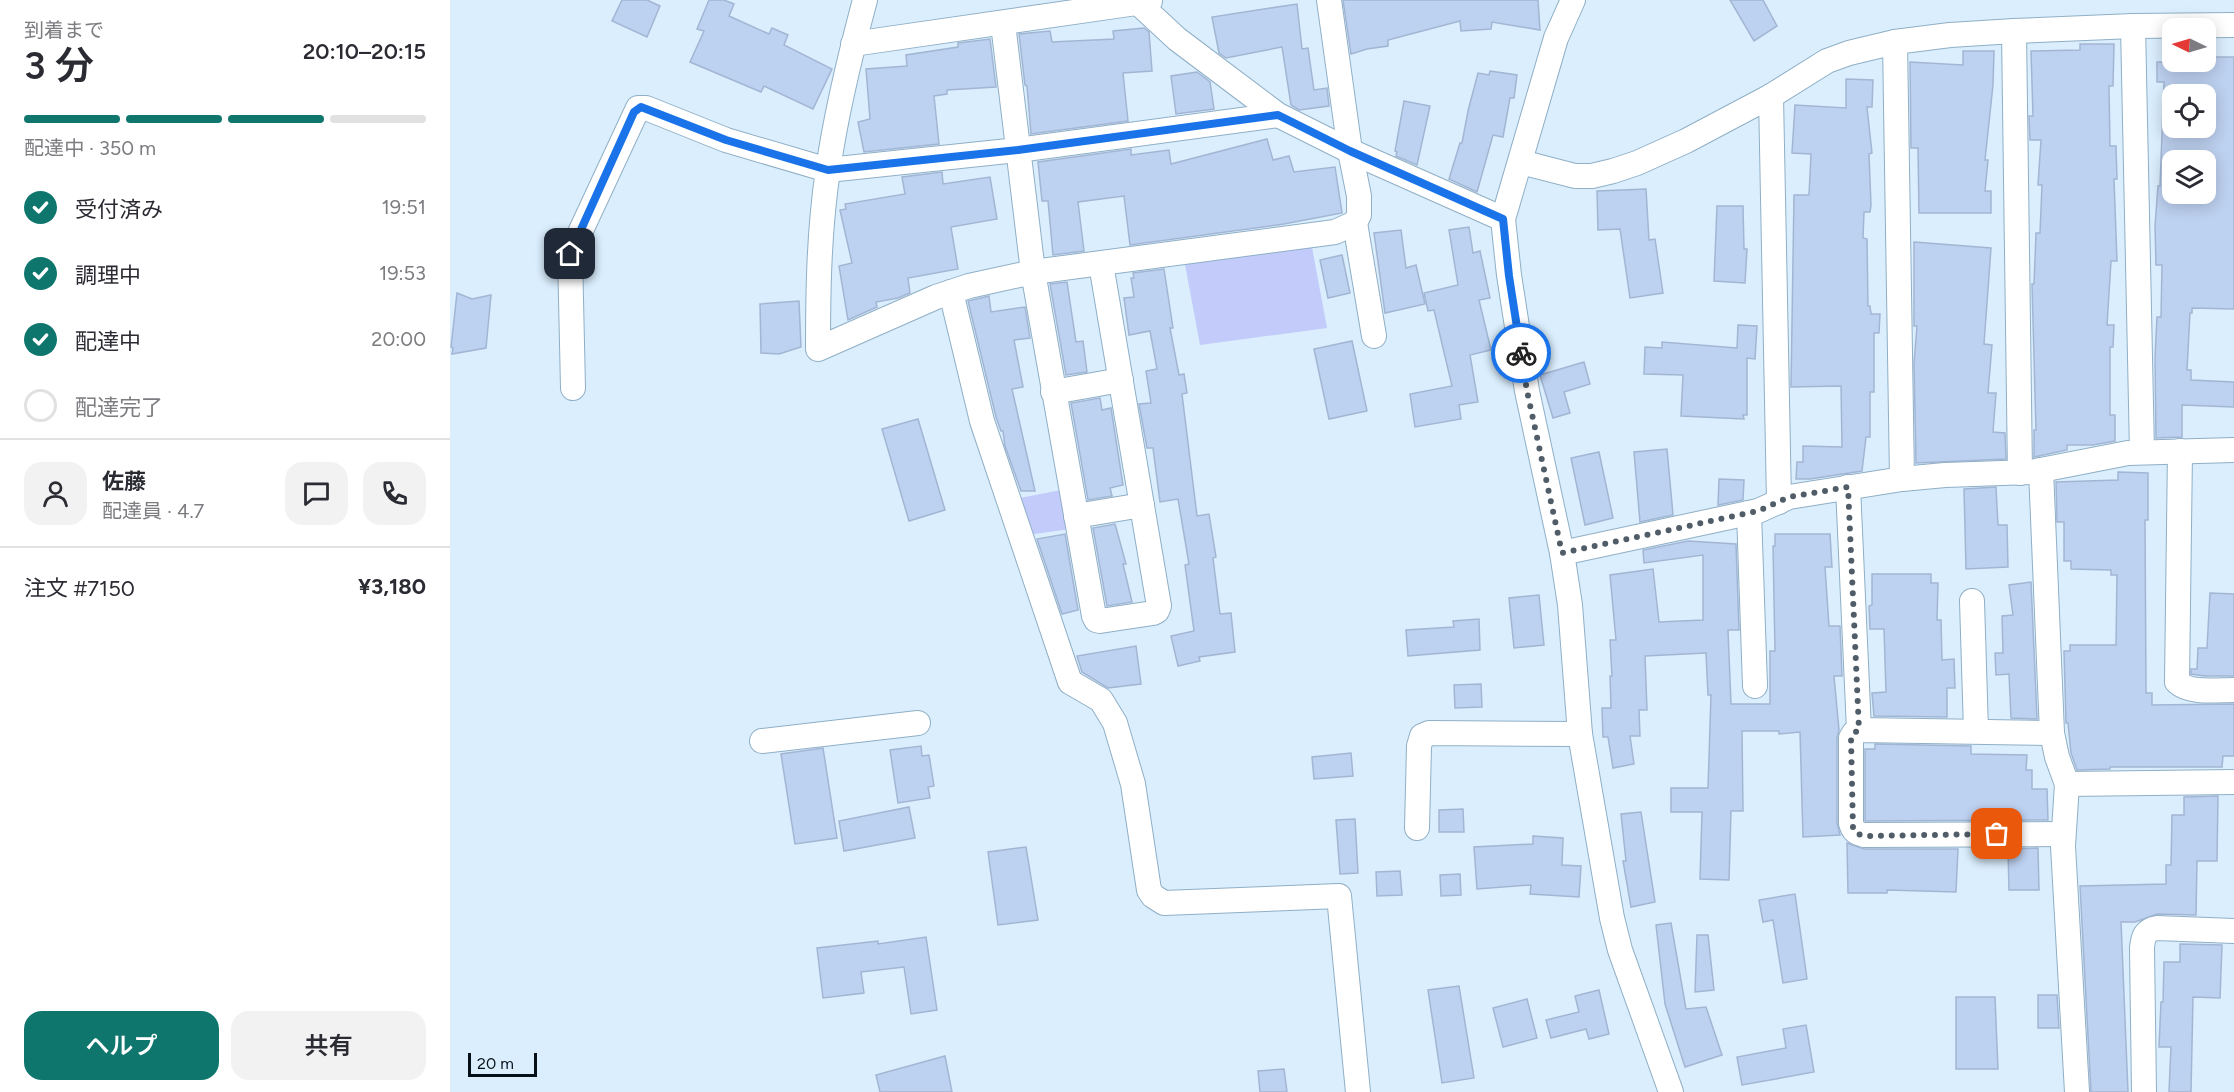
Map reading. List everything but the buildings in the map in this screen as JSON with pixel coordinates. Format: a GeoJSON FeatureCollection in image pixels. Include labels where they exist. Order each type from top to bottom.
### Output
{"type":"FeatureCollection","features":[{"type":"Feature","properties":{"kind":"street"},"geometry":{"type":"LineString","coordinates":[[865,0],[838,112],[828,170],[818,285],[818,349],[951,292],[1033,272],[1335,232],[1355,223]]}},
{"type":"Feature","properties":{"kind":"street"},"geometry":{"type":"LineString","coordinates":[[1329,0],[1360,206],[1355,223],[1374,336]]}},
{"type":"Feature","properties":{"kind":"street"},"geometry":{"type":"LineString","coordinates":[[1572,0],[1556,38],[1503,219],[1509,276],[1527,391],[1562,553],[1570,605],[1580,734],[1595,828],[1620,950],[1671,1092]]}},
{"type":"Feature","properties":{"kind":"street"},"geometry":{"type":"LineString","coordinates":[[853,45],[1003,24],[1142,1],[1177,39],[1278,115],[1350,151],[1503,219]]}},
{"type":"Feature","properties":{"kind":"street"},"geometry":{"type":"LineString","coordinates":[[1003,24],[1033,272],[1095,618],[1100,621],[1156,612],[1159,606],[1101,264]]}},
{"type":"Feature","properties":{"kind":"street"},"geometry":{"type":"LineString","coordinates":[[1521,162],[1583,177],[1613,171],[1686,141],[1771,96],[1827,61],[1895,42],[1950,35],[2014,31],[2234,25]]}},
{"type":"Feature","properties":{"kind":"street"},"geometry":{"type":"LineString","coordinates":[[2133,26],[2142,452]]}},
{"type":"Feature","properties":{"kind":"street"},"geometry":{"type":"LineString","coordinates":[[2014,31],[2031,472],[2052,733],[2057,757],[2067,784],[2063,834],[2077,1092]]}},
{"type":"Feature","properties":{"kind":"street"},"geometry":{"type":"LineString","coordinates":[[1895,42],[1902,479]]}},
{"type":"Feature","properties":{"kind":"street"},"geometry":{"type":"LineString","coordinates":[[1771,96],[1779,502]]}},
{"type":"Feature","properties":{"kind":"street"},"geometry":{"type":"LineString","coordinates":[[573,388],[570,254],[636,110],[641,107],[726,140],[828,170],[1018,150],[1278,115]]}},
{"type":"Feature","properties":{"kind":"street"},"geometry":{"type":"LineString","coordinates":[[951,292],[982,421],[1070,682],[1101,700],[1115,723],[1122,742],[1133,784],[1149,890],[1153,896],[1164,903],[1339,896],[1358,1092]]}},
{"type":"Feature","properties":{"kind":"street"},"geometry":{"type":"LineString","coordinates":[[1053,392],[1121,380]]}},
{"type":"Feature","properties":{"kind":"street"},"geometry":{"type":"LineString","coordinates":[[1562,553],[1749,513],[1765,509],[1789,497],[1848,487],[1945,475],[2031,472],[2142,452],[2234,450]]}},
{"type":"Feature","properties":{"kind":"street"},"geometry":{"type":"LineString","coordinates":[[2180,451],[2177,682],[2182,687],[2190,689],[2234,690]]}},
{"type":"Feature","properties":{"kind":"street"},"geometry":{"type":"LineString","coordinates":[[1848,487],[1859,730]]}},
{"type":"Feature","properties":{"kind":"street"},"geometry":{"type":"LineString","coordinates":[[1076,516],[1142,505]]}},
{"type":"Feature","properties":{"kind":"street"},"geometry":{"type":"LineString","coordinates":[[1749,513],[1755,686]]}},
{"type":"Feature","properties":{"kind":"street"},"geometry":{"type":"LineString","coordinates":[[1972,601],[1976,731]]}},
{"type":"Feature","properties":{"kind":"street"},"geometry":{"type":"LineString","coordinates":[[762,741],[918,723]]}},
{"type":"Feature","properties":{"kind":"street"},"geometry":{"type":"LineString","coordinates":[[2052,733],[1859,730],[1851,738],[1851,823],[1853,829],[1864,836],[2063,834]]}},
{"type":"Feature","properties":{"kind":"street"},"geometry":{"type":"LineString","coordinates":[[1417,828],[1419,746],[1422,736],[1429,733],[1580,734]]}},
{"type":"Feature","properties":{"kind":"street"},"geometry":{"type":"LineString","coordinates":[[2067,784],[2234,782]]}},
{"type":"Feature","properties":{"kind":"street"},"geometry":{"type":"LineString","coordinates":[[2144,1092],[2142,948],[2144,936],[2151,929],[2157,928],[2234,931]]}},
{"type":"Feature","properties":{"kind":"shaded area"},"geometry":{"type":"Polygon","coordinates":[[[1311,242],[1327,328],[1200,345],[1184,259],[1311,242]]]}},
{"type":"Feature","properties":{"kind":"shaded area"},"geometry":{"type":"Polygon","coordinates":[[[1061,490],[1071,529],[1027,535],[1015,499],[1061,490]]]}},
{"type":"Feature","properties":{"kind":"way so far"},"geometry":{"type":"LineString","coordinates":[[1521,353],[1562,553],[1758,511],[1789,497],[1848,487],[1859,730],[1851,738],[1851,823],[1853,829],[1864,836],[1997,834]]}},
{"type":"Feature","properties":{"kind":"route"},"geometry":{"type":"LineString","coordinates":[[570,254],[634,112],[641,107],[726,140],[828,170],[1018,150],[1278,115],[1311,133],[1503,219],[1521,353]]}}]}
